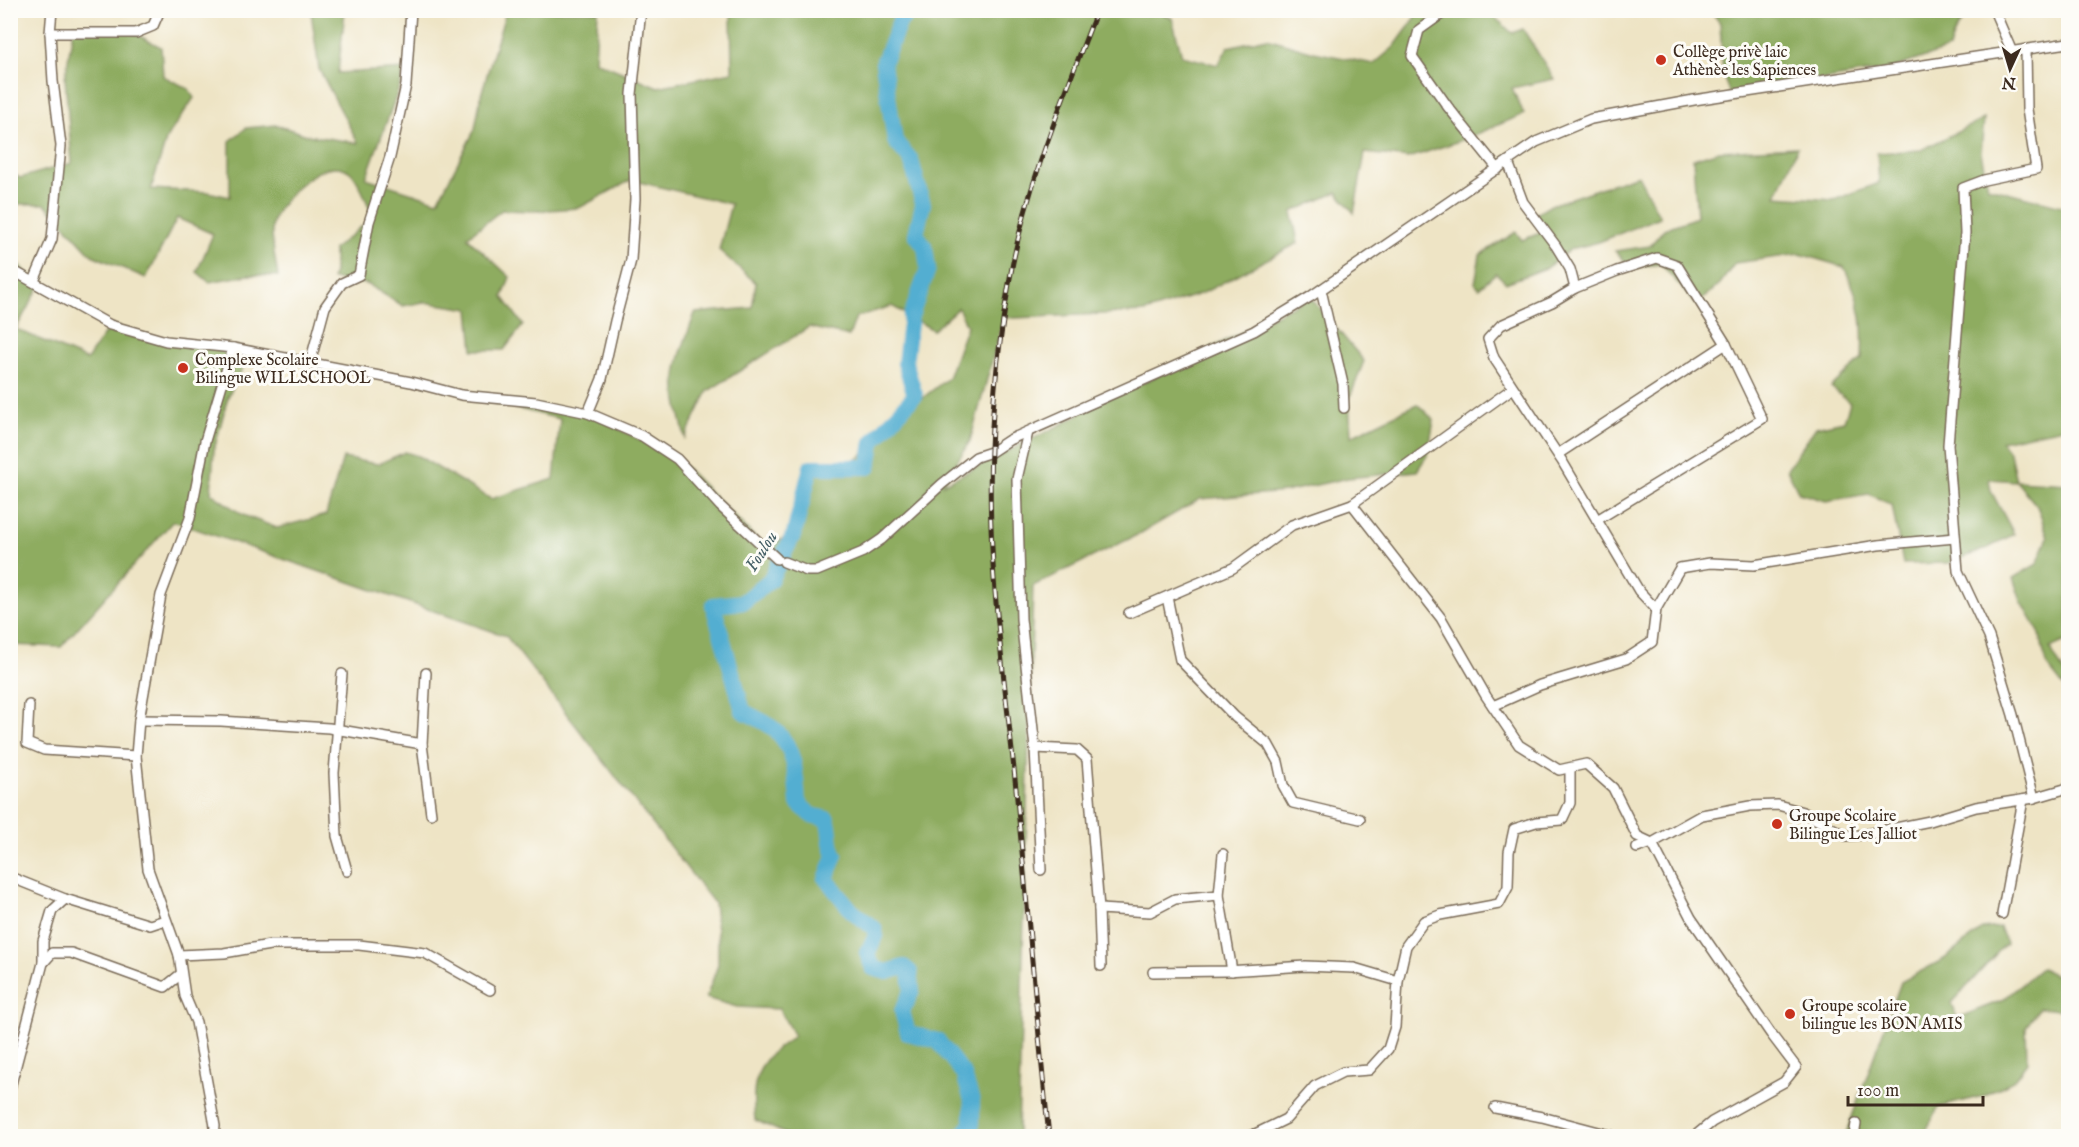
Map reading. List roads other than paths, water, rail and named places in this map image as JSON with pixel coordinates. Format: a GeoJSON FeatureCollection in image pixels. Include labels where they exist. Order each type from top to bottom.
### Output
{"type":"FeatureCollection","features":[{"type":"Feature","properties":{"kind":"street"},"geometry":{"type":"LineString","coordinates":[[34,282],[52,239],[62,146],[53,81],[52,10]]}},
{"type":"Feature","properties":{"kind":"street"},"geometry":{"type":"LineString","coordinates":[[51,33],[136,33],[153,27],[160,10]]}},
{"type":"Feature","properties":{"kind":"street"},"geometry":{"type":"LineString","coordinates":[[310,363],[325,307],[342,284],[359,275],[369,222],[390,157],[406,85],[411,10]]}},
{"type":"Feature","properties":{"kind":"street"},"geometry":{"type":"LineString","coordinates":[[588,413],[602,379],[631,260],[635,200],[632,94],[641,10]]}},
{"type":"Feature","properties":{"kind":"street"},"geometry":{"type":"LineString","coordinates":[[1446,10],[1419,30],[1412,56],[1448,107],[1498,170]]}},
{"type":"Feature","properties":{"kind":"street"},"geometry":{"type":"LineString","coordinates":[[1994,10],[2012,51]]}},
{"type":"Feature","properties":{"kind":"street"},"geometry":{"type":"LineString","coordinates":[[10,269],[110,325],[166,341],[233,348],[411,382],[461,395],[536,402],[588,413],[642,436],[677,459],[720,506],[780,560],[807,571],[817,571],[863,552],[976,457],[991,452],[1008,440],[1254,331],[1321,290],[1536,142],[1591,119],[1694,100],[2068,43]]}},
{"type":"Feature","properties":{"kind":"street"},"geometry":{"type":"LineString","coordinates":[[2026,50],[2027,109],[2036,170],[1984,180],[1963,188],[1965,233],[1948,445],[1958,571],[1989,638],[2013,715],[2034,798]]}},
{"type":"Feature","properties":{"kind":"street"},"geometry":{"type":"LineString","coordinates":[[1508,162],[1523,202],[1570,269],[1575,288]]}},
{"type":"Feature","properties":{"kind":"street"},"geometry":{"type":"LineString","coordinates":[[1597,520],[1762,419],[1726,344],[1677,265],[1657,258],[1575,288],[1552,303],[1501,325],[1488,339],[1494,358],[1557,454],[1639,591],[1656,609]]}},
{"type":"Feature","properties":{"kind":"street"},"geometry":{"type":"LineString","coordinates":[[1321,290],[1343,384],[1344,408]]}},
{"type":"Feature","properties":{"kind":"street"},"geometry":{"type":"LineString","coordinates":[[1557,454],[1726,344]]}},
{"type":"Feature","properties":{"kind":"street"},"geometry":{"type":"LineString","coordinates":[[214,1137],[215,1126],[196,1022],[185,996],[179,955],[148,869],[136,756],[139,720],[161,595],[190,518],[205,441],[233,348]]}},
{"type":"Feature","properties":{"kind":"street"},"geometry":{"type":"LineString","coordinates":[[1129,613],[1233,568],[1293,525],[1352,504],[1514,388]]}},
{"type":"Feature","properties":{"kind":"street"},"geometry":{"type":"LineString","coordinates":[[1028,432],[1017,479],[1021,619],[1035,748],[1041,870]]}},
{"type":"Feature","properties":{"kind":"street"},"geometry":{"type":"LineString","coordinates":[[1352,504],[1441,618],[1519,745],[1559,770],[1586,764],[1613,788],[1636,836],[1652,843],[1691,918],[1796,1067],[1784,1082],[1712,1122],[1695,1137]]}},
{"type":"Feature","properties":{"kind":"street"},"geometry":{"type":"LineString","coordinates":[[1493,706],[1540,686],[1626,659],[1652,642],[1656,609],[1680,568],[1710,563],[1754,565],[1878,545],[1956,538]]}},
{"type":"Feature","properties":{"kind":"street"},"geometry":{"type":"LineString","coordinates":[[1167,597],[1180,660],[1235,717],[1268,744],[1278,762],[1283,785],[1293,803],[1360,819]]}},
{"type":"Feature","properties":{"kind":"street"},"geometry":{"type":"LineString","coordinates":[[426,673],[422,744],[431,814]]}},
{"type":"Feature","properties":{"kind":"street"},"geometry":{"type":"LineString","coordinates":[[342,674],[334,773],[337,836],[347,871]]}},
{"type":"Feature","properties":{"kind":"street"},"geometry":{"type":"LineString","coordinates":[[29,705],[27,743],[44,750],[136,756]]}},
{"type":"Feature","properties":{"kind":"street"},"geometry":{"type":"LineString","coordinates":[[139,720],[338,729],[422,744]]}},
{"type":"Feature","properties":{"kind":"street"},"geometry":{"type":"LineString","coordinates":[[1035,748],[1077,750],[1087,759],[1099,909],[1101,966]]}},
{"type":"Feature","properties":{"kind":"street"},"geometry":{"type":"LineString","coordinates":[[1251,1137],[1286,1119],[1315,1086],[1343,1072],[1369,1070],[1388,1049],[1395,1027],[1398,981],[1406,946],[1424,921],[1440,915],[1499,904],[1508,887],[1509,852],[1514,830],[1536,822],[1562,820],[1570,803],[1570,768]]}},
{"type":"Feature","properties":{"kind":"street"},"geometry":{"type":"LineString","coordinates":[[1637,848],[1652,843],[1702,815],[1750,806],[1778,805],[1803,812],[1846,836],[1862,835],[1930,821],[1976,807],[2034,798],[2068,788]]}},
{"type":"Feature","properties":{"kind":"street"},"geometry":{"type":"LineString","coordinates":[[2002,914],[2023,800]]}},
{"type":"Feature","properties":{"kind":"street"},"geometry":{"type":"LineString","coordinates":[[1223,854],[1219,895],[1232,971]]}},
{"type":"Feature","properties":{"kind":"street"},"geometry":{"type":"LineString","coordinates":[[10,877],[65,899],[150,925],[165,920]]}},
{"type":"Feature","properties":{"kind":"street"},"geometry":{"type":"LineString","coordinates":[[1099,909],[1150,912],[1175,899],[1219,895]]}},
{"type":"Feature","properties":{"kind":"street"},"geometry":{"type":"LineString","coordinates":[[10,1088],[43,963],[44,941],[52,911],[65,899]]}},
{"type":"Feature","properties":{"kind":"street"},"geometry":{"type":"LineString","coordinates":[[179,955],[224,952],[270,945],[359,945],[425,953],[490,990]]}},
{"type":"Feature","properties":{"kind":"street"},"geometry":{"type":"LineString","coordinates":[[43,963],[52,953],[71,953],[165,987],[182,974]]}},
{"type":"Feature","properties":{"kind":"street"},"geometry":{"type":"LineString","coordinates":[[1154,972],[1232,971],[1305,966],[1354,968],[1398,981]]}},
{"type":"Feature","properties":{"kind":"street"},"geometry":{"type":"LineString","coordinates":[[1495,1108],[1542,1117],[1614,1137]]}},
{"type":"Feature","properties":{"kind":"street"},"geometry":{"type":"LineString","coordinates":[[1854,1137],[1856,1124]]}},
{"type":"Feature","properties":{"kind":"waterway","name":"Foulou"},"geometry":{"type":"LineString","coordinates":[[911,10],[900,21],[883,63],[895,141],[911,160],[923,204],[916,234],[925,247],[928,269],[911,316],[905,363],[915,395],[873,442],[869,467],[811,467],[794,534],[770,580],[743,602],[713,605],[743,711],[769,725],[783,738],[794,764],[798,803],[811,815],[827,819],[831,846],[835,855],[826,879],[852,911],[874,928],[876,936],[867,953],[873,968],[887,972],[904,967],[910,972],[912,991],[902,1011],[908,1033],[938,1041],[964,1075],[972,1101],[972,1124],[961,1136]]}},
{"type":"Feature","properties":{"kind":"railway"},"geometry":{"type":"LineString","coordinates":[[1049,1136],[994,581],[991,537],[991,449],[1000,342],[1017,244],[1047,142],[1097,10]]}},
{"type":"Feature","properties":{"kind":"place","name":"Collège privè laic Athènèe les Sapiences"},"geometry":{"type":"Point","coordinates":[1661,60]}},
{"type":"Feature","properties":{"kind":"place","name":"Complexe Scolaire Bilingue WILLSCHOOL"},"geometry":{"type":"Point","coordinates":[183,368]}},
{"type":"Feature","properties":{"kind":"place","name":"Groupe Scolaire Bilingue Les Jalliot"},"geometry":{"type":"Point","coordinates":[1777,824]}},
{"type":"Feature","properties":{"kind":"place","name":"Groupe scolaire bilingue les BON AMIS"},"geometry":{"type":"Point","coordinates":[1790,1014]}}]}
